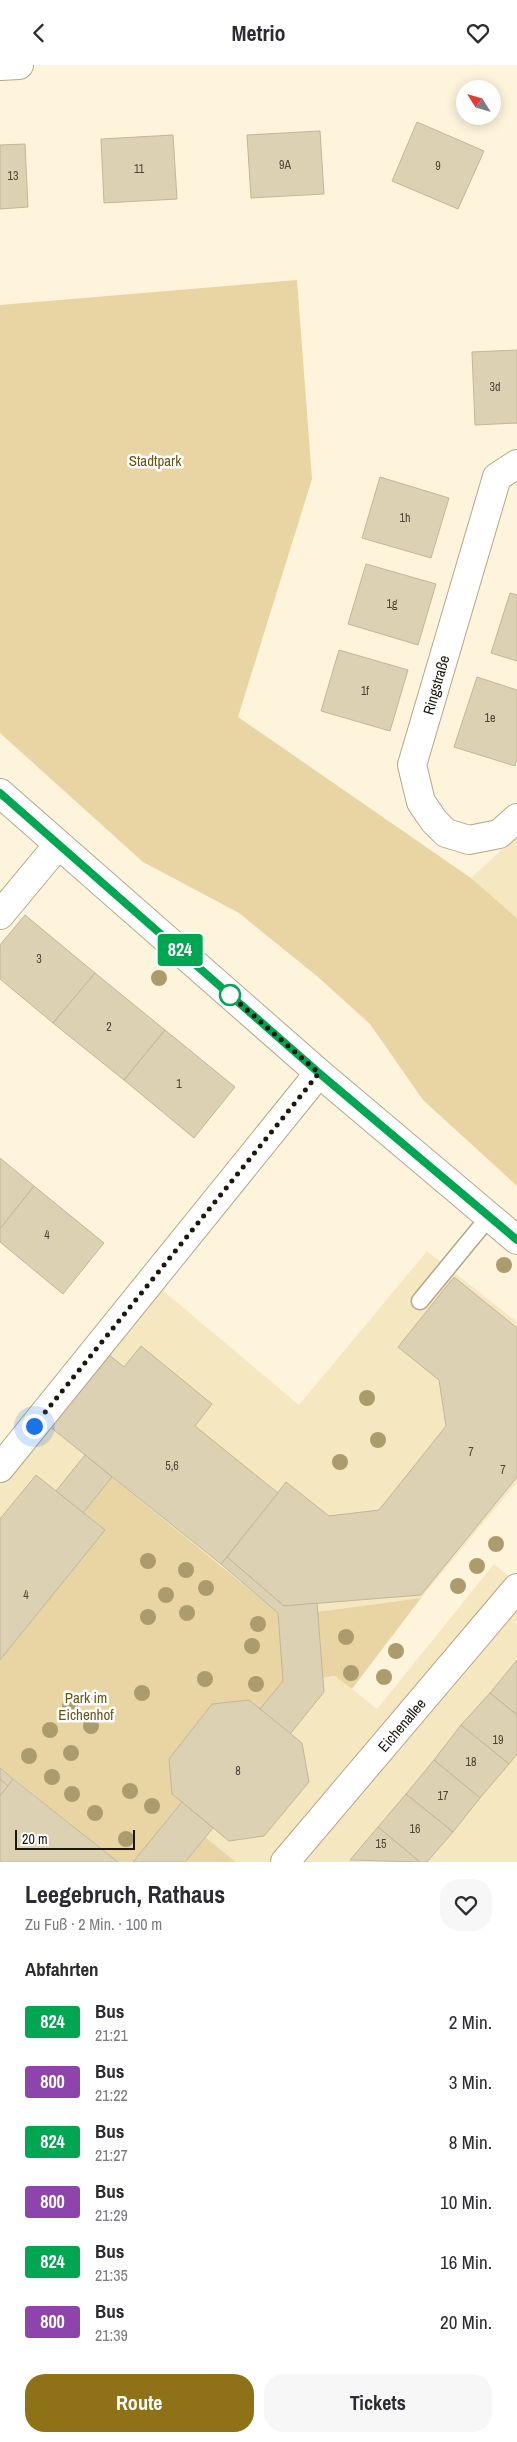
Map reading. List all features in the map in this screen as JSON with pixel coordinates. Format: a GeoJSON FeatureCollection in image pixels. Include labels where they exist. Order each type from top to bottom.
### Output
{"type":"FeatureCollection","features":[{"type":"Feature","properties":{"kind":"street"},"geometry":{"type":"LineString","coordinates":[[0,66],[19,65]]}},
{"type":"Feature","properties":{"kind":"street","name":"Ringstraße"},"geometry":{"type":"LineString","coordinates":[[517,464],[497,477],[412,765],[421,802],[434,821],[446,833],[469,840],[499,834],[517,819]]}},
{"type":"Feature","properties":{"kind":"street"},"geometry":{"type":"LineString","coordinates":[[0,793],[319,1073],[517,1240]]}},
{"type":"Feature","properties":{"kind":"street"},"geometry":{"type":"LineString","coordinates":[[0,915],[58,845]]}},
{"type":"Feature","properties":{"kind":"street"},"geometry":{"type":"LineString","coordinates":[[0,1468],[319,1073]]}},
{"type":"Feature","properties":{"kind":"street","name":"Eichenallee"},"geometry":{"type":"LineString","coordinates":[[286,1862],[517,1588]]}},
{"type":"Feature","properties":{"kind":"lane"},"geometry":{"type":"LineString","coordinates":[[420,1301],[489,1217]]}},
{"type":"Feature","properties":{"kind":"shaded area"},"geometry":{"type":"Polygon","coordinates":[[[517,836],[517,918],[471,878],[517,836]]]}},
{"type":"Feature","properties":{"kind":"shaded area"},"geometry":{"type":"Polygon","coordinates":[[[427,1251],[517,1322],[517,1482],[421,1598],[262,1619],[0,1678],[0,1474],[154,1283],[299,1405],[427,1251]]]}},
{"type":"Feature","properties":{"kind":"shaded area"},"geometry":{"type":"Polygon","coordinates":[[[494,1564],[517,1583],[517,1862],[236,1862],[164,1804],[203,1695],[336,1676],[377,1709],[494,1564]]]}},
{"type":"Feature","properties":{"kind":"green space","name":"Stadtpark"},"geometry":{"type":"Polygon","coordinates":[[[297,280],[312,479],[238,717],[471,878],[517,918],[517,1186],[423,1100],[370,1024],[318,977],[239,913],[143,862],[0,733],[0,305],[297,280]]]}},
{"type":"Feature","properties":{"kind":"green space","name":"Park im Eichenhof"},"geometry":{"type":"Polygon","coordinates":[[[112,1477],[278,1613],[278,1617],[421,1598],[352,1689],[335,1676],[281,1684],[260,1709],[249,1700],[213,1704],[169,1759],[172,1794],[182,1802],[174,1812],[236,1862],[141,1862],[136,1858],[133,1862],[118,1862],[0,1768],[0,1660],[104,1531],[83,1513],[112,1477]]]}},
{"type":"Feature","properties":{"kind":"building"},"geometry":{"type":"Polygon","coordinates":[[[417,122],[484,151],[458,209],[392,181],[417,122]]]}},
{"type":"Feature","properties":{"kind":"building"},"geometry":{"type":"Polygon","coordinates":[[[320,131],[324,194],[251,198],[247,135],[320,131]]]}},
{"type":"Feature","properties":{"kind":"building"},"geometry":{"type":"Polygon","coordinates":[[[173,135],[177,199],[104,203],[101,139],[173,135]]]}},
{"type":"Feature","properties":{"kind":"building"},"geometry":{"type":"Polygon","coordinates":[[[25,144],[28,207],[0,209],[0,145],[25,144]]]}},
{"type":"Feature","properties":{"kind":"building"},"geometry":{"type":"Polygon","coordinates":[[[517,350],[517,423],[475,425],[472,352],[517,350]]]}},
{"type":"Feature","properties":{"kind":"building"},"geometry":{"type":"Polygon","coordinates":[[[380,477],[449,498],[431,558],[362,538],[380,477]]]}},
{"type":"Feature","properties":{"kind":"building"},"geometry":{"type":"Polygon","coordinates":[[[366,564],[436,584],[418,645],[348,624],[366,564]]]}},
{"type":"Feature","properties":{"kind":"building"},"geometry":{"type":"Polygon","coordinates":[[[510,593],[517,595],[517,661],[491,653],[510,593]]]}},
{"type":"Feature","properties":{"kind":"building"},"geometry":{"type":"Polygon","coordinates":[[[339,650],[408,670],[390,731],[321,711],[339,650]]]}},
{"type":"Feature","properties":{"kind":"building"},"geometry":{"type":"Polygon","coordinates":[[[477,677],[517,690],[517,759],[515,766],[454,747],[477,677]]]}},
{"type":"Feature","properties":{"kind":"building"},"geometry":{"type":"Polygon","coordinates":[[[25,915],[95,973],[53,1023],[0,979],[0,945],[25,915]]]}},
{"type":"Feature","properties":{"kind":"building"},"geometry":{"type":"Polygon","coordinates":[[[95,973],[165,1030],[124,1080],[53,1023],[95,973]]]}},
{"type":"Feature","properties":{"kind":"building"},"geometry":{"type":"Polygon","coordinates":[[[165,1030],[235,1087],[194,1138],[124,1080],[165,1030]]]}},
{"type":"Feature","properties":{"kind":"building"},"geometry":{"type":"Polygon","coordinates":[[[0,1158],[34,1186],[0,1229],[0,1158]]]}},
{"type":"Feature","properties":{"kind":"building"},"geometry":{"type":"Polygon","coordinates":[[[34,1186],[104,1243],[63,1294],[0,1242],[0,1229],[34,1186]]]}},
{"type":"Feature","properties":{"kind":"building"},"geometry":{"type":"Polygon","coordinates":[[[454,1277],[517,1328],[517,1477],[421,1595],[284,1606],[227,1557],[286,1482],[329,1516],[379,1510],[446,1426],[439,1380],[398,1347],[454,1277]]]}},
{"type":"Feature","properties":{"kind":"building"},"geometry":{"type":"Polygon","coordinates":[[[141,1346],[212,1404],[195,1426],[278,1493],[221,1564],[44,1422],[103,1350],[124,1367],[141,1346]]]}},
{"type":"Feature","properties":{"kind":"building"},"geometry":{"type":"Polygon","coordinates":[[[85,1455],[112,1477],[83,1513],[56,1491],[85,1455]]]}},
{"type":"Feature","properties":{"kind":"building"},"geometry":{"type":"Polygon","coordinates":[[[36,1475],[105,1530],[0,1660],[0,1519],[36,1475]]]}},
{"type":"Feature","properties":{"kind":"building"},"geometry":{"type":"Polygon","coordinates":[[[227,1557],[284,1606],[317,1603],[324,1692],[290,1734],[260,1709],[283,1681],[278,1613],[221,1564],[227,1557]]]}},
{"type":"Feature","properties":{"kind":"building"},"geometry":{"type":"Polygon","coordinates":[[[517,1660],[517,1715],[490,1693],[517,1660]]]}},
{"type":"Feature","properties":{"kind":"building"},"geometry":{"type":"Polygon","coordinates":[[[490,1693],[517,1715],[517,1754],[509,1764],[461,1725],[490,1693]]]}},
{"type":"Feature","properties":{"kind":"building"},"geometry":{"type":"Polygon","coordinates":[[[249,1700],[302,1743],[309,1782],[264,1836],[229,1841],[172,1794],[169,1759],[212,1704],[249,1700]]]}},
{"type":"Feature","properties":{"kind":"building"},"geometry":{"type":"Polygon","coordinates":[[[461,1725],[509,1764],[480,1798],[434,1760],[461,1725]]]}},
{"type":"Feature","properties":{"kind":"building"},"geometry":{"type":"Polygon","coordinates":[[[434,1760],[480,1798],[453,1832],[406,1794],[434,1760]]]}},
{"type":"Feature","properties":{"kind":"building"},"geometry":{"type":"Polygon","coordinates":[[[0,1768],[13,1779],[8,1786],[0,1779],[0,1768]]]}},
{"type":"Feature","properties":{"kind":"building"},"geometry":{"type":"Polygon","coordinates":[[[0,1779],[8,1786],[0,1796],[0,1779]]]}},
{"type":"Feature","properties":{"kind":"building"},"geometry":{"type":"Polygon","coordinates":[[[13,1779],[118,1862],[0,1862],[0,1796],[13,1779]]]}},
{"type":"Feature","properties":{"kind":"building"},"geometry":{"type":"Polygon","coordinates":[[[406,1794],[453,1832],[427,1862],[420,1862],[378,1827],[406,1794]]]}},
{"type":"Feature","properties":{"kind":"building"},"geometry":{"type":"Polygon","coordinates":[[[182,1802],[213,1828],[185,1862],[133,1862],[182,1802]]]}},
{"type":"Feature","properties":{"kind":"building"},"geometry":{"type":"Polygon","coordinates":[[[378,1827],[420,1862],[350,1860],[378,1827]]]}},
{"type":"Feature","properties":{"kind":"bus line","name":"824"},"geometry":{"type":"LineString","coordinates":[[0,793],[319,1073],[517,1240]]}},
{"type":"Feature","properties":{"kind":"route"},"geometry":{"type":"LineString","coordinates":[[34,1426],[319,1073],[230,995]]}}]}
